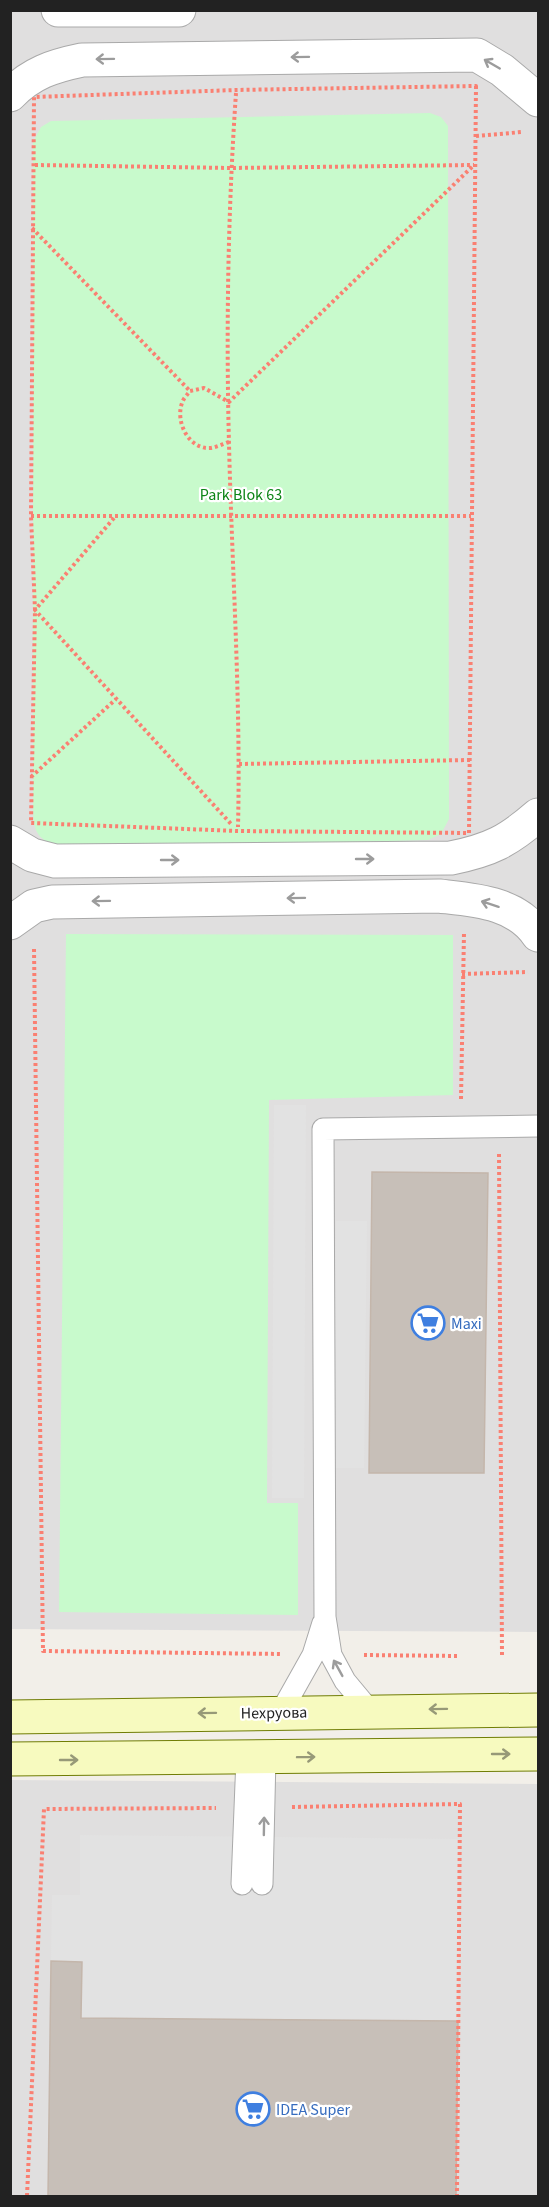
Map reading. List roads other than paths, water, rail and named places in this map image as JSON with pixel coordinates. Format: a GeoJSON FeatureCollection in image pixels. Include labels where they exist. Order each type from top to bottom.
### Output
{"type":"FeatureCollection","features":[{"type":"Feature","properties":{"kind":"street"},"geometry":{"type":"LineString","coordinates":[[58,10],[179,10]]}},
{"type":"Feature","properties":{"kind":"street"},"geometry":{"type":"LineString","coordinates":[[10,95],[23,82],[47,68],[82,60],[477,55],[502,70],[535,115]]}},
{"type":"Feature","properties":{"kind":"street"},"geometry":{"type":"LineString","coordinates":[[10,842],[32,855],[55,861],[452,858],[486,851],[520,830],[538,815]]}},
{"type":"Feature","properties":{"kind":"street"},"geometry":{"type":"LineString","coordinates":[[22,931],[34,906],[52,902],[439,896],[483,901],[511,911],[538,935]]}},
{"type":"Feature","properties":{"kind":"street","name":"Нехруова"},"geometry":{"type":"LineString","coordinates":[[10,1717],[538,1710]]}},
{"type":"Feature","properties":{"kind":"street"},"geometry":{"type":"LineString","coordinates":[[10,1759],[538,1754]]}},
{"type":"Feature","properties":{"kind":"lane"},"geometry":{"type":"LineString","coordinates":[[281,1712],[322,1655],[325,1617],[323,1129],[538,1126]]}},
{"type":"Feature","properties":{"kind":"lane"},"geometry":{"type":"LineString","coordinates":[[322,1655],[370,1711]]}},
{"type":"Feature","properties":{"kind":"lane"},"geometry":{"type":"LineString","coordinates":[[252,1884],[256,1758]]}},
{"type":"Feature","properties":{"kind":"place","name":"Maxi"},"geometry":{"type":"Point","coordinates":[428,1323]}},
{"type":"Feature","properties":{"kind":"place","name":"IDEA Super"},"geometry":{"type":"Point","coordinates":[253,2109]}},
{"type":"Feature","properties":{"kind":"park label","name":"Park Blok 63"},"geometry":{"type":"Point","coordinates":[241,494]}}]}
